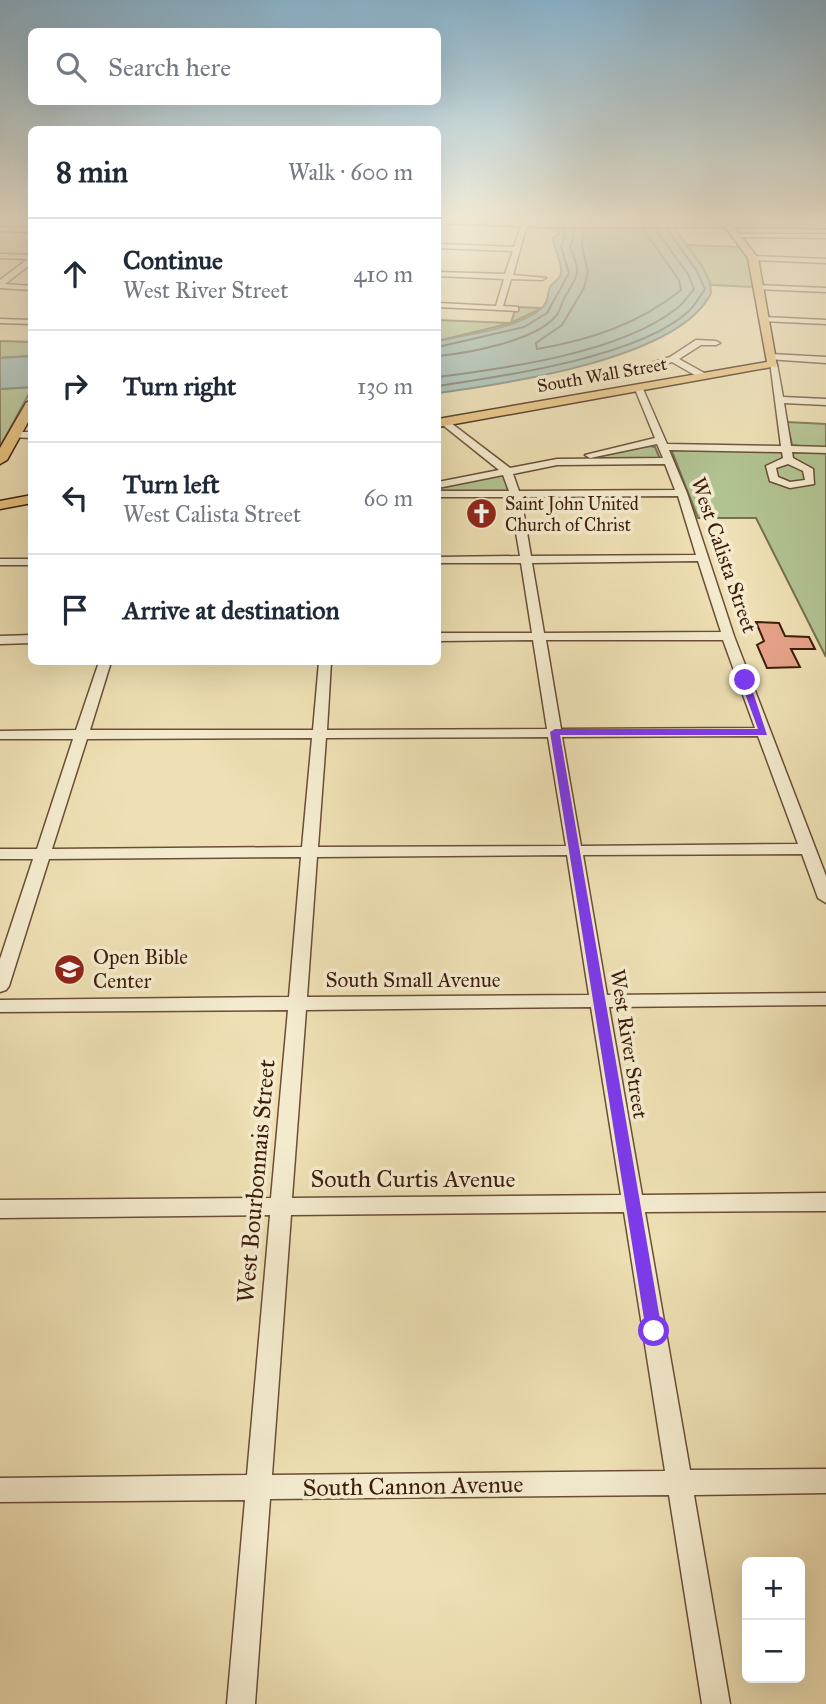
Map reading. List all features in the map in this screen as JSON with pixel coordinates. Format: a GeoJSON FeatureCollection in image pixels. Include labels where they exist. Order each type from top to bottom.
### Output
{"type":"FeatureCollection","features":[{"type":"Feature","properties":{"kind":"main road"},"geometry":{"type":"LineString","coordinates":[[761,298],[772,361]]}},
{"type":"Feature","properties":{"kind":"main road","name":"South Wall Street"},"geometry":{"type":"LineString","coordinates":[[441,423],[639,389],[772,361]]}},
{"type":"Feature","properties":{"kind":"main road"},"geometry":{"type":"LineString","coordinates":[[0,460],[28,410]]}},
{"type":"Feature","properties":{"kind":"main road"},"geometry":{"type":"LineString","coordinates":[[0,505],[28,500]]}},
{"type":"Feature","properties":{"kind":"street"},"geometry":{"type":"LineString","coordinates":[[499,308],[502,298]]}},
{"type":"Feature","properties":{"kind":"street"},"geometry":{"type":"LineString","coordinates":[[441,305],[515,309]]}},
{"type":"Feature","properties":{"kind":"street"},"geometry":{"type":"LineString","coordinates":[[764,319],[826,322]]}},
{"type":"Feature","properties":{"kind":"street"},"geometry":{"type":"LineString","coordinates":[[0,321],[28,323]]}},
{"type":"Feature","properties":{"kind":"street"},"geometry":{"type":"LineString","coordinates":[[636,369],[673,359],[699,342],[716,342]]}},
{"type":"Feature","properties":{"kind":"street"},"geometry":{"type":"LineString","coordinates":[[673,359],[703,376]]}},
{"type":"Feature","properties":{"kind":"street"},"geometry":{"type":"LineString","coordinates":[[788,454],[772,361],[826,360]]}},
{"type":"Feature","properties":{"kind":"street","name":"West Calista Street"},"geometry":{"type":"LineString","coordinates":[[639,389],[682,493],[729,636],[826,898]]}},
{"type":"Feature","properties":{"kind":"street"},"geometry":{"type":"LineString","coordinates":[[780,400],[826,402]]}},
{"type":"Feature","properties":{"kind":"street"},"geometry":{"type":"LineString","coordinates":[[441,423],[507,471]]}},
{"type":"Feature","properties":{"kind":"street"},"geometry":{"type":"LineString","coordinates":[[13,435],[28,435]]}},
{"type":"Feature","properties":{"kind":"street"},"geometry":{"type":"LineString","coordinates":[[441,484],[662,444],[788,454],[826,450]]}},
{"type":"Feature","properties":{"kind":"street"},"geometry":{"type":"LineString","coordinates":[[557,462],[669,461]]}},
{"type":"Feature","properties":{"kind":"street","name":"West River Street"},"geometry":{"type":"LineString","coordinates":[[507,471],[515,494],[716,1704]]}},
{"type":"Feature","properties":{"kind":"street"},"geometry":{"type":"LineString","coordinates":[[441,494],[682,493]]}},
{"type":"Feature","properties":{"kind":"street"},"geometry":{"type":"LineString","coordinates":[[441,560],[704,558]]}},
{"type":"Feature","properties":{"kind":"street"},"geometry":{"type":"LineString","coordinates":[[0,562],[28,562]]}},
{"type":"Feature","properties":{"kind":"street"},"geometry":{"type":"LineString","coordinates":[[441,638],[729,636]]}},
{"type":"Feature","properties":{"kind":"street"},"geometry":{"type":"LineString","coordinates":[[0,640],[28,639]]}},
{"type":"Feature","properties":{"kind":"street"},"geometry":{"type":"LineString","coordinates":[[0,986],[104,665]]}},
{"type":"Feature","properties":{"kind":"street","name":"West Bourbonnais Street"},"geometry":{"type":"LineString","coordinates":[[242,1704],[325,665]]}},
{"type":"Feature","properties":{"kind":"street"},"geometry":{"type":"LineString","coordinates":[[0,735],[764,732]]}},
{"type":"Feature","properties":{"kind":"street"},"geometry":{"type":"LineString","coordinates":[[0,854],[808,849]]}},
{"type":"Feature","properties":{"kind":"street","name":"South Small Avenue"},"geometry":{"type":"LineString","coordinates":[[0,1006],[826,999]]}},
{"type":"Feature","properties":{"kind":"street","name":"South Curtis Avenue"},"geometry":{"type":"LineString","coordinates":[[0,1209],[826,1202]]}},
{"type":"Feature","properties":{"kind":"street","name":"South Cannon Avenue"},"geometry":{"type":"LineString","coordinates":[[0,1490],[826,1481]]}},
{"type":"Feature","properties":{"kind":"green space"},"geometry":{"type":"Polygon","coordinates":[[[516,307],[542,308],[511,323],[516,307]]]}},
{"type":"Feature","properties":{"kind":"green space"},"geometry":{"type":"Polygon","coordinates":[[[441,320],[511,323],[441,340],[441,320]]]}},
{"type":"Feature","properties":{"kind":"green space"},"geometry":{"type":"Polygon","coordinates":[[[0,341],[28,342],[28,356],[0,358],[0,341]]]}},
{"type":"Feature","properties":{"kind":"green space"},"geometry":{"type":"Polygon","coordinates":[[[28,387],[28,396],[0,447],[0,389],[28,387]]]}},
{"type":"Feature","properties":{"kind":"green space"},"geometry":{"type":"Polygon","coordinates":[[[787,422],[826,424],[826,449],[792,445],[787,422]]]}},
{"type":"Feature","properties":{"kind":"green space"},"geometry":{"type":"Polygon","coordinates":[[[655,447],[660,459],[584,459],[655,447]]]}},
{"type":"Feature","properties":{"kind":"green space"},"geometry":{"type":"Polygon","coordinates":[[[671,449],[826,453],[826,657],[756,518],[698,518],[671,449]]]}},
{"type":"Feature","properties":{"kind":"green space"},"geometry":{"type":"Polygon","coordinates":[[[501,475],[506,476],[508,491],[441,492],[441,486],[501,475]]]}},
{"type":"Feature","properties":{"kind":"water"},"geometry":{"type":"Polygon","coordinates":[[[547,298],[707,298],[693,316],[665,335],[628,351],[545,375],[441,393],[441,340],[506,326],[531,315],[546,303],[547,298]]]}},
{"type":"Feature","properties":{"kind":"water"},"geometry":{"type":"Polygon","coordinates":[[[28,356],[28,387],[0,389],[0,358],[28,356]]]}},
{"type":"Feature","properties":{"kind":"building","name":"Saint John United Church of Christ"},"geometry":{"type":"Polygon","coordinates":[[[474,505],[489,505],[491,522],[472,522],[471,511],[474,505]]]}},
{"type":"Feature","properties":{"kind":"building"},"geometry":{"type":"Polygon","coordinates":[[[756,622],[779,623],[785,636],[809,637],[815,649],[791,649],[800,667],[767,668],[757,645],[764,641],[756,622]]]}},
{"type":"Feature","properties":{"kind":"place","name":"Saint John United Church of Christ"},"geometry":{"type":"Point","coordinates":[482,514]}},
{"type":"Feature","properties":{"kind":"place","name":"Open Bible Center"},"geometry":{"type":"Point","coordinates":[70,969]}},
{"type":"Feature","properties":{"kind":"route"},"geometry":{"type":"LineString","coordinates":[[654,1331],[555,732],[764,732],[745,680]]}}]}
